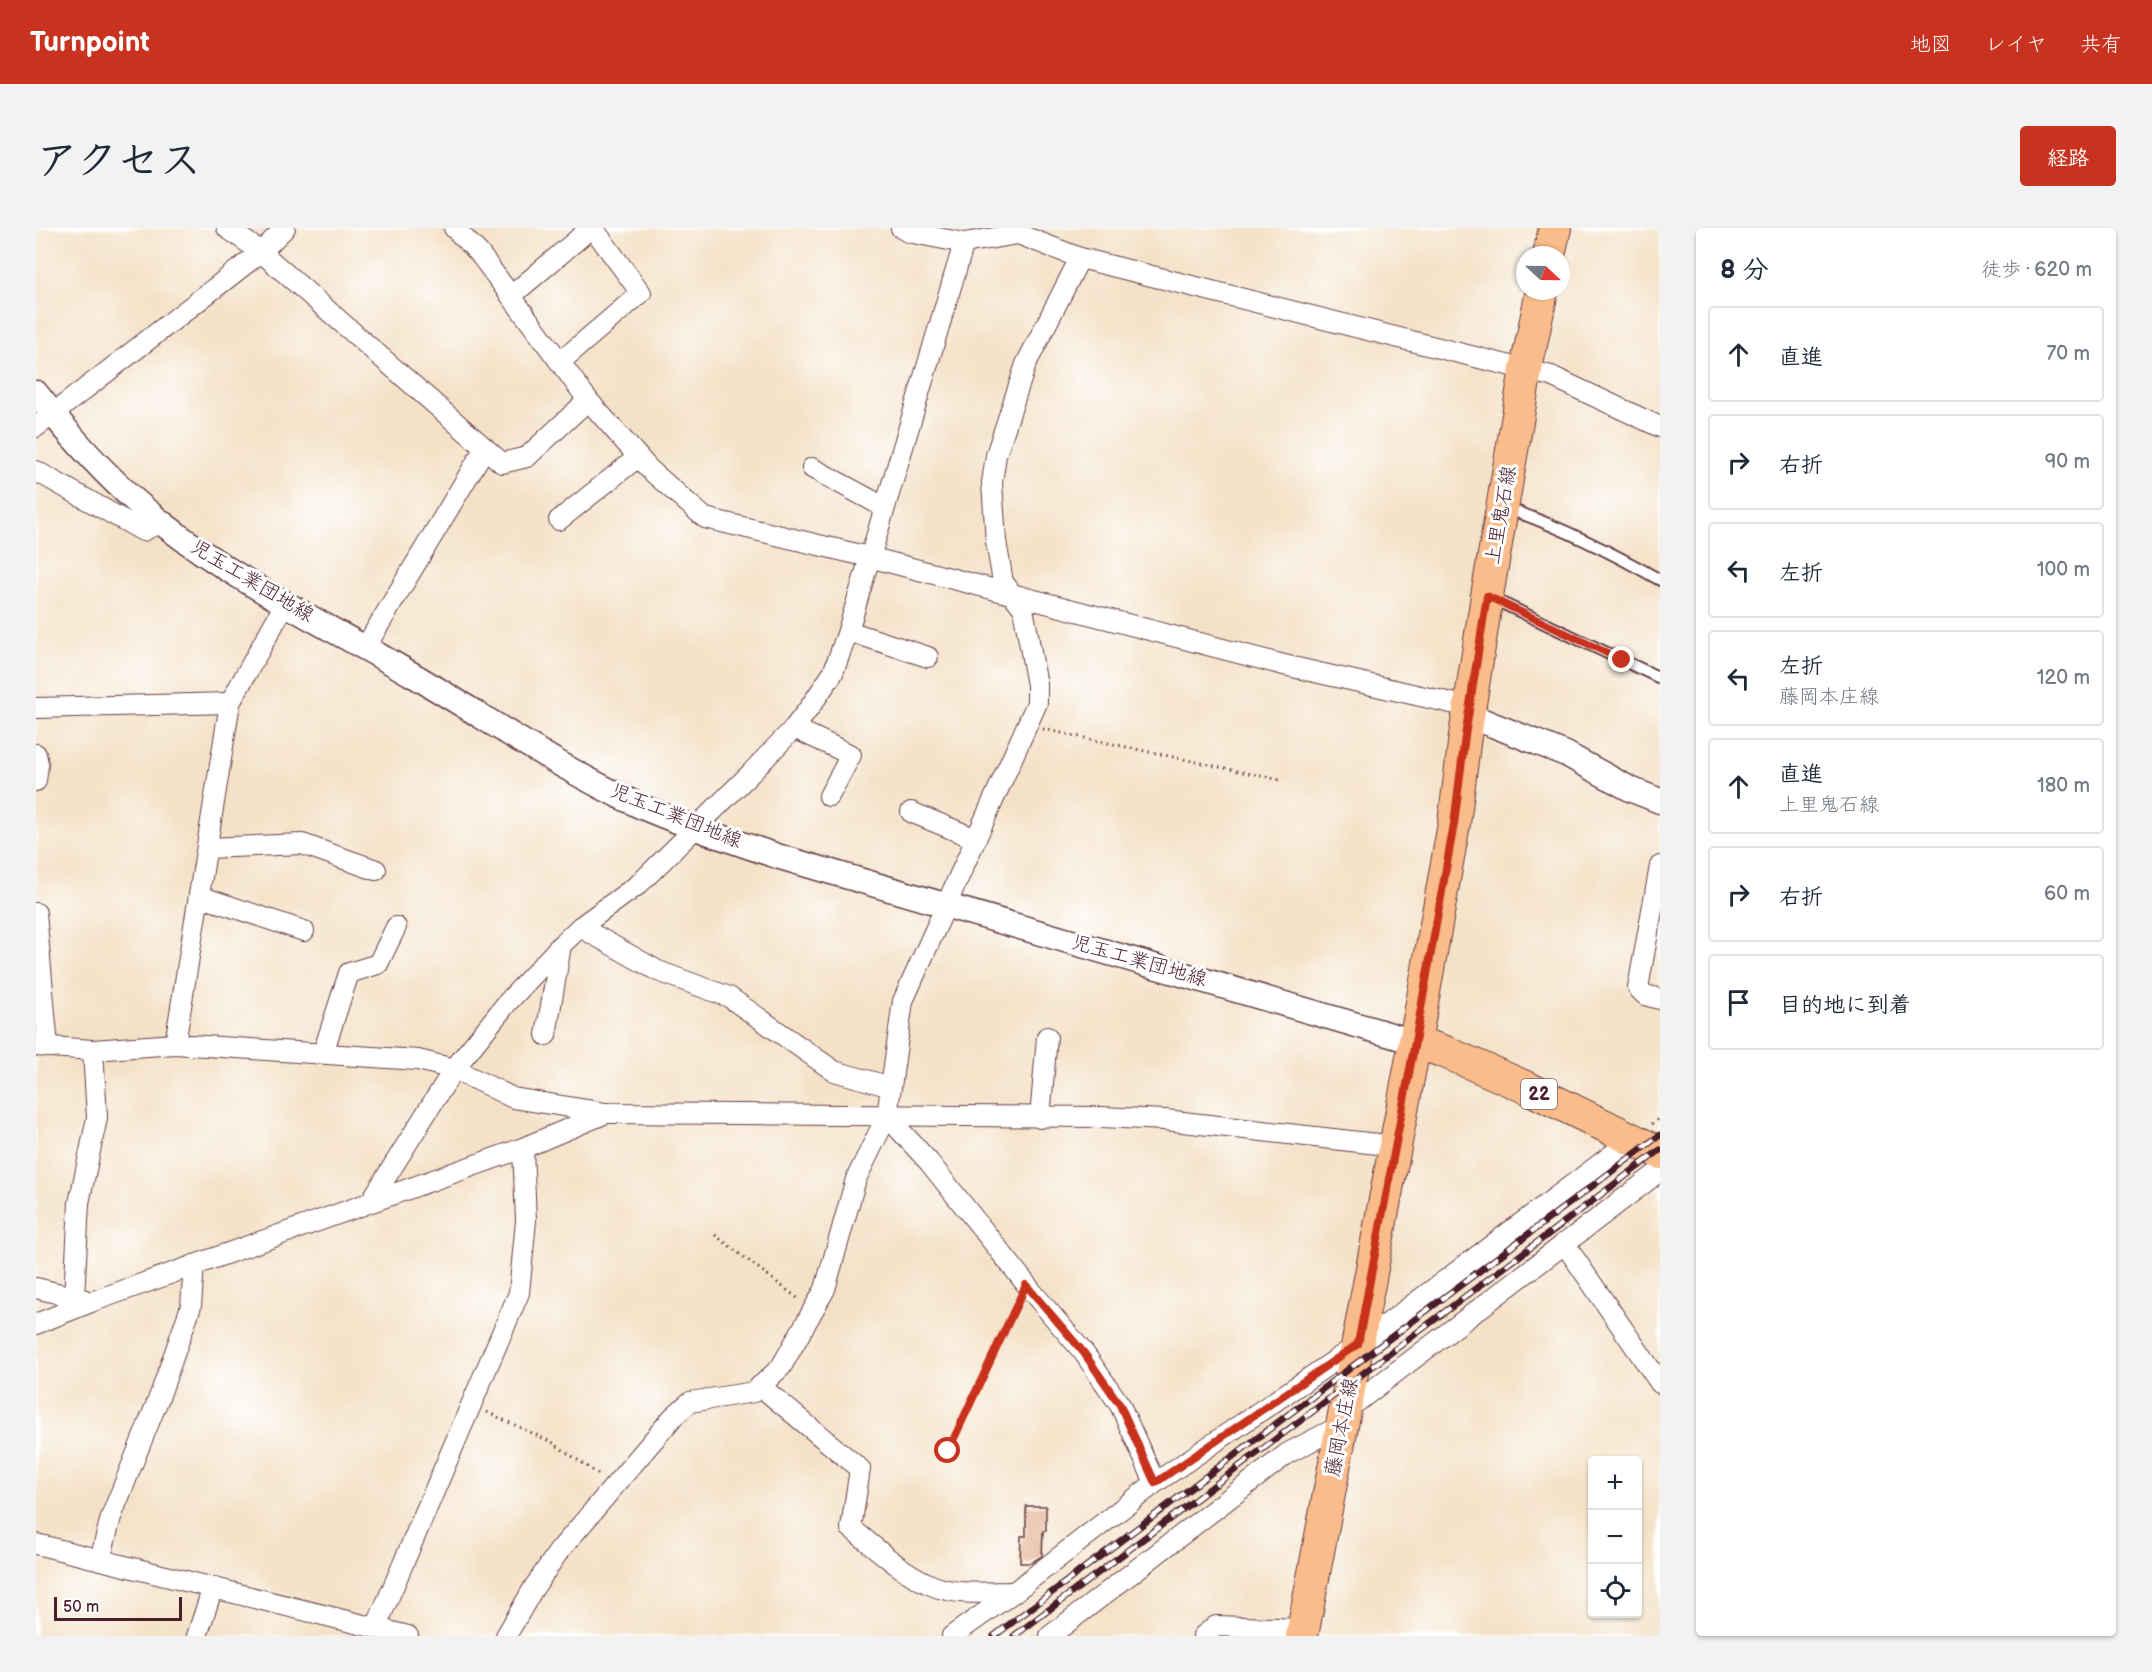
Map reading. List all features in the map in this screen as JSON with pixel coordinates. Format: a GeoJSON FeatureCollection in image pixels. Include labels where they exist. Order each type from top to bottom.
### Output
{"type":"FeatureCollection","features":[{"type":"Feature","properties":{"kind":"main road"},"geometry":{"type":"LineString","coordinates":[[1551,246],[1555,228]]}},
{"type":"Feature","properties":{"kind":"main road","name":"上里鬼石線"},"geometry":{"type":"LineString","coordinates":[[1415,1042],[1454,824],[1487,596],[1540,300]]}},
{"type":"Feature","properties":{"kind":"main road","name":"22"},"geometry":{"type":"LineString","coordinates":[[1415,1042],[1445,1052],[1530,1089],[1647,1146]]}},
{"type":"Feature","properties":{"kind":"main road","name":"藤岡本庄線"},"geometry":{"type":"LineString","coordinates":[[1303,1632],[1415,1042]]}},
{"type":"Feature","properties":{"kind":"street"},"geometry":{"type":"LineString","coordinates":[[227,228],[261,252],[502,463],[527,457],[588,400]]}},
{"type":"Feature","properties":{"kind":"street"},"geometry":{"type":"LineString","coordinates":[[44,421],[261,252],[285,228]]}},
{"type":"Feature","properties":{"kind":"street"},"geometry":{"type":"LineString","coordinates":[[454,228],[479,253],[588,400],[649,469],[705,518],[869,557],[1284,665],[1399,693],[1460,705],[1468,715],[1566,754],[1630,789],[1660,801]]}},
{"type":"Feature","properties":{"kind":"street"},"geometry":{"type":"LineString","coordinates":[[511,297],[592,228],[641,293],[560,362]]}},
{"type":"Feature","properties":{"kind":"street"},"geometry":{"type":"LineString","coordinates":[[901,228],[908,232],[964,243],[1019,230],[1080,258],[1526,369],[1572,384],[1660,427]]}},
{"type":"Feature","properties":{"kind":"street"},"geometry":{"type":"LineString","coordinates":[[371,1201],[454,1069],[507,1003],[580,927],[639,884],[696,828],[794,728],[833,673],[848,631],[964,243]]}},
{"type":"Feature","properties":{"kind":"street"},"geometry":{"type":"LineString","coordinates":[[506,1636],[533,1589],[559,1551],[673,1417],[690,1402],[754,1392],[781,1367],[825,1289],[856,1179],[887,1116],[903,1001],[1037,703],[1037,685],[1023,608],[1004,582],[996,541],[992,483],[996,455],[1026,364],[1080,258]]}},
{"type":"Feature","properties":{"kind":"street","name":"児玉工業団地線"},"geometry":{"type":"LineString","coordinates":[[36,393],[44,421],[98,465],[160,522],[190,544],[590,780],[641,806],[780,857],[1415,1042]]}},
{"type":"Feature","properties":{"kind":"street"},"geometry":{"type":"LineString","coordinates":[[365,648],[485,448]]}},
{"type":"Feature","properties":{"kind":"street"},"geometry":{"type":"LineString","coordinates":[[559,520],[638,457]]}},
{"type":"Feature","properties":{"kind":"street"},"geometry":{"type":"LineString","coordinates":[[812,468],[884,507]]}},
{"type":"Feature","properties":{"kind":"street"},"geometry":{"type":"LineString","coordinates":[[36,471],[143,531],[160,522]]}},
{"type":"Feature","properties":{"kind":"street"},"geometry":{"type":"LineString","coordinates":[[175,1044],[230,703],[286,602]]}},
{"type":"Feature","properties":{"kind":"street"},"geometry":{"type":"LineString","coordinates":[[848,631],[928,657]]}},
{"type":"Feature","properties":{"kind":"street"},"geometry":{"type":"LineString","coordinates":[[36,708],[230,703]]}},
{"type":"Feature","properties":{"kind":"street"},"geometry":{"type":"LineString","coordinates":[[794,728],[850,755],[829,796]]}},
{"type":"Feature","properties":{"kind":"street"},"geometry":{"type":"LineString","coordinates":[[36,754],[38,764],[36,781]]}},
{"type":"Feature","properties":{"kind":"street"},"geometry":{"type":"LineString","coordinates":[[911,812],[975,839]]}},
{"type":"Feature","properties":{"kind":"street"},"geometry":{"type":"LineString","coordinates":[[207,848],[302,844],[376,870]]}},
{"type":"Feature","properties":{"kind":"street"},"geometry":{"type":"LineString","coordinates":[[1660,866],[1638,988],[1645,995],[1660,999]]}},
{"type":"Feature","properties":{"kind":"street"},"geometry":{"type":"LineString","coordinates":[[199,896],[304,931]]}},
{"type":"Feature","properties":{"kind":"street"},"geometry":{"type":"LineString","coordinates":[[36,913],[42,1047],[93,1050],[175,1044],[417,1060],[454,1069],[513,1098],[606,1113],[1101,1117],[1165,1120],[1395,1146]]}},
{"type":"Feature","properties":{"kind":"street"},"geometry":{"type":"LineString","coordinates":[[323,1053],[349,973],[378,964],[396,927]]}},
{"type":"Feature","properties":{"kind":"street"},"geometry":{"type":"LineString","coordinates":[[580,927],[658,971],[729,997],[834,1071],[891,1087]]}},
{"type":"Feature","properties":{"kind":"street"},"geometry":{"type":"LineString","coordinates":[[546,1035],[561,945]]}},
{"type":"Feature","properties":{"kind":"street"},"geometry":{"type":"LineString","coordinates":[[1040,1118],[1047,1037]]}},
{"type":"Feature","properties":{"kind":"street"},"geometry":{"type":"LineString","coordinates":[[83,1300],[79,1203],[97,1118],[93,1050]]}},
{"type":"Feature","properties":{"kind":"street"},"geometry":{"type":"LineString","coordinates":[[36,1324],[83,1300],[194,1264],[523,1148],[606,1113]]}},
{"type":"Feature","properties":{"kind":"street"},"geometry":{"type":"LineString","coordinates":[[887,1116],[929,1162],[1026,1285],[1084,1353],[1120,1405],[1155,1483]]}},
{"type":"Feature","properties":{"kind":"street"},"geometry":{"type":"LineString","coordinates":[[952,1636],[1014,1592],[1155,1483],[1647,1146]]}},
{"type":"Feature","properties":{"kind":"street"},"geometry":{"type":"LineString","coordinates":[[382,1631],[471,1404],[519,1293],[526,1221],[523,1148]]}},
{"type":"Feature","properties":{"kind":"street"},"geometry":{"type":"LineString","coordinates":[[1050,1636],[1288,1454],[1343,1418],[1563,1243],[1660,1171]]}},
{"type":"Feature","properties":{"kind":"street"},"geometry":{"type":"LineString","coordinates":[[1563,1243],[1660,1383]]}},
{"type":"Feature","properties":{"kind":"street"},"geometry":{"type":"LineString","coordinates":[[100,1560],[111,1517],[160,1395],[191,1306],[194,1264]]}},
{"type":"Feature","properties":{"kind":"street"},"geometry":{"type":"LineString","coordinates":[[36,1288],[83,1300]]}},
{"type":"Feature","properties":{"kind":"street"},"geometry":{"type":"LineString","coordinates":[[760,1386],[860,1469],[851,1528],[890,1560],[932,1585],[963,1592],[1014,1592]]}},
{"type":"Feature","properties":{"kind":"street"},"geometry":{"type":"LineString","coordinates":[[36,1544],[408,1636]]}},
{"type":"Feature","properties":{"kind":"street"},"geometry":{"type":"LineString","coordinates":[[197,1636],[213,1587]]}},
{"type":"Feature","properties":{"kind":"street"},"geometry":{"type":"LineString","coordinates":[[1203,1636],[1216,1626],[1303,1632]]}},
{"type":"Feature","properties":{"kind":"lane"},"geometry":{"type":"LineString","coordinates":[[1503,507],[1620,557],[1660,580]]}},
{"type":"Feature","properties":{"kind":"lane"},"geometry":{"type":"LineString","coordinates":[[1487,596],[1660,678]]}},
{"type":"Feature","properties":{"kind":"path"},"geometry":{"type":"LineString","coordinates":[[1027,726],[1280,780]]}},
{"type":"Feature","properties":{"kind":"path"},"geometry":{"type":"LineString","coordinates":[[716,1235],[813,1311]]}},
{"type":"Feature","properties":{"kind":"path"},"geometry":{"type":"LineString","coordinates":[[948,1451],[1026,1285]]}},
{"type":"Feature","properties":{"kind":"path"},"geometry":{"type":"LineString","coordinates":[[471,1404],[553,1443],[615,1485]]}},
{"type":"Feature","properties":{"kind":"building"},"geometry":{"type":"Polygon","coordinates":[[[1026,1506],[1046,1506],[1046,1531],[1043,1531],[1042,1556],[1031,1563],[1020,1563],[1021,1536],[1026,1536],[1026,1506]]]}},
{"type":"Feature","properties":{"kind":"railway"},"geometry":{"type":"LineString","coordinates":[[994,1636],[1660,1135]]}},
{"type":"Feature","properties":{"kind":"railway"},"geometry":{"type":"LineString","coordinates":[[1014,1636],[1660,1150]]}},
{"type":"Feature","properties":{"kind":"route"},"geometry":{"type":"LineString","coordinates":[[948,1451],[1026,1285],[1084,1353],[1120,1405],[1155,1483],[1358,1344],[1454,824],[1487,596],[1622,660]]}}]}
